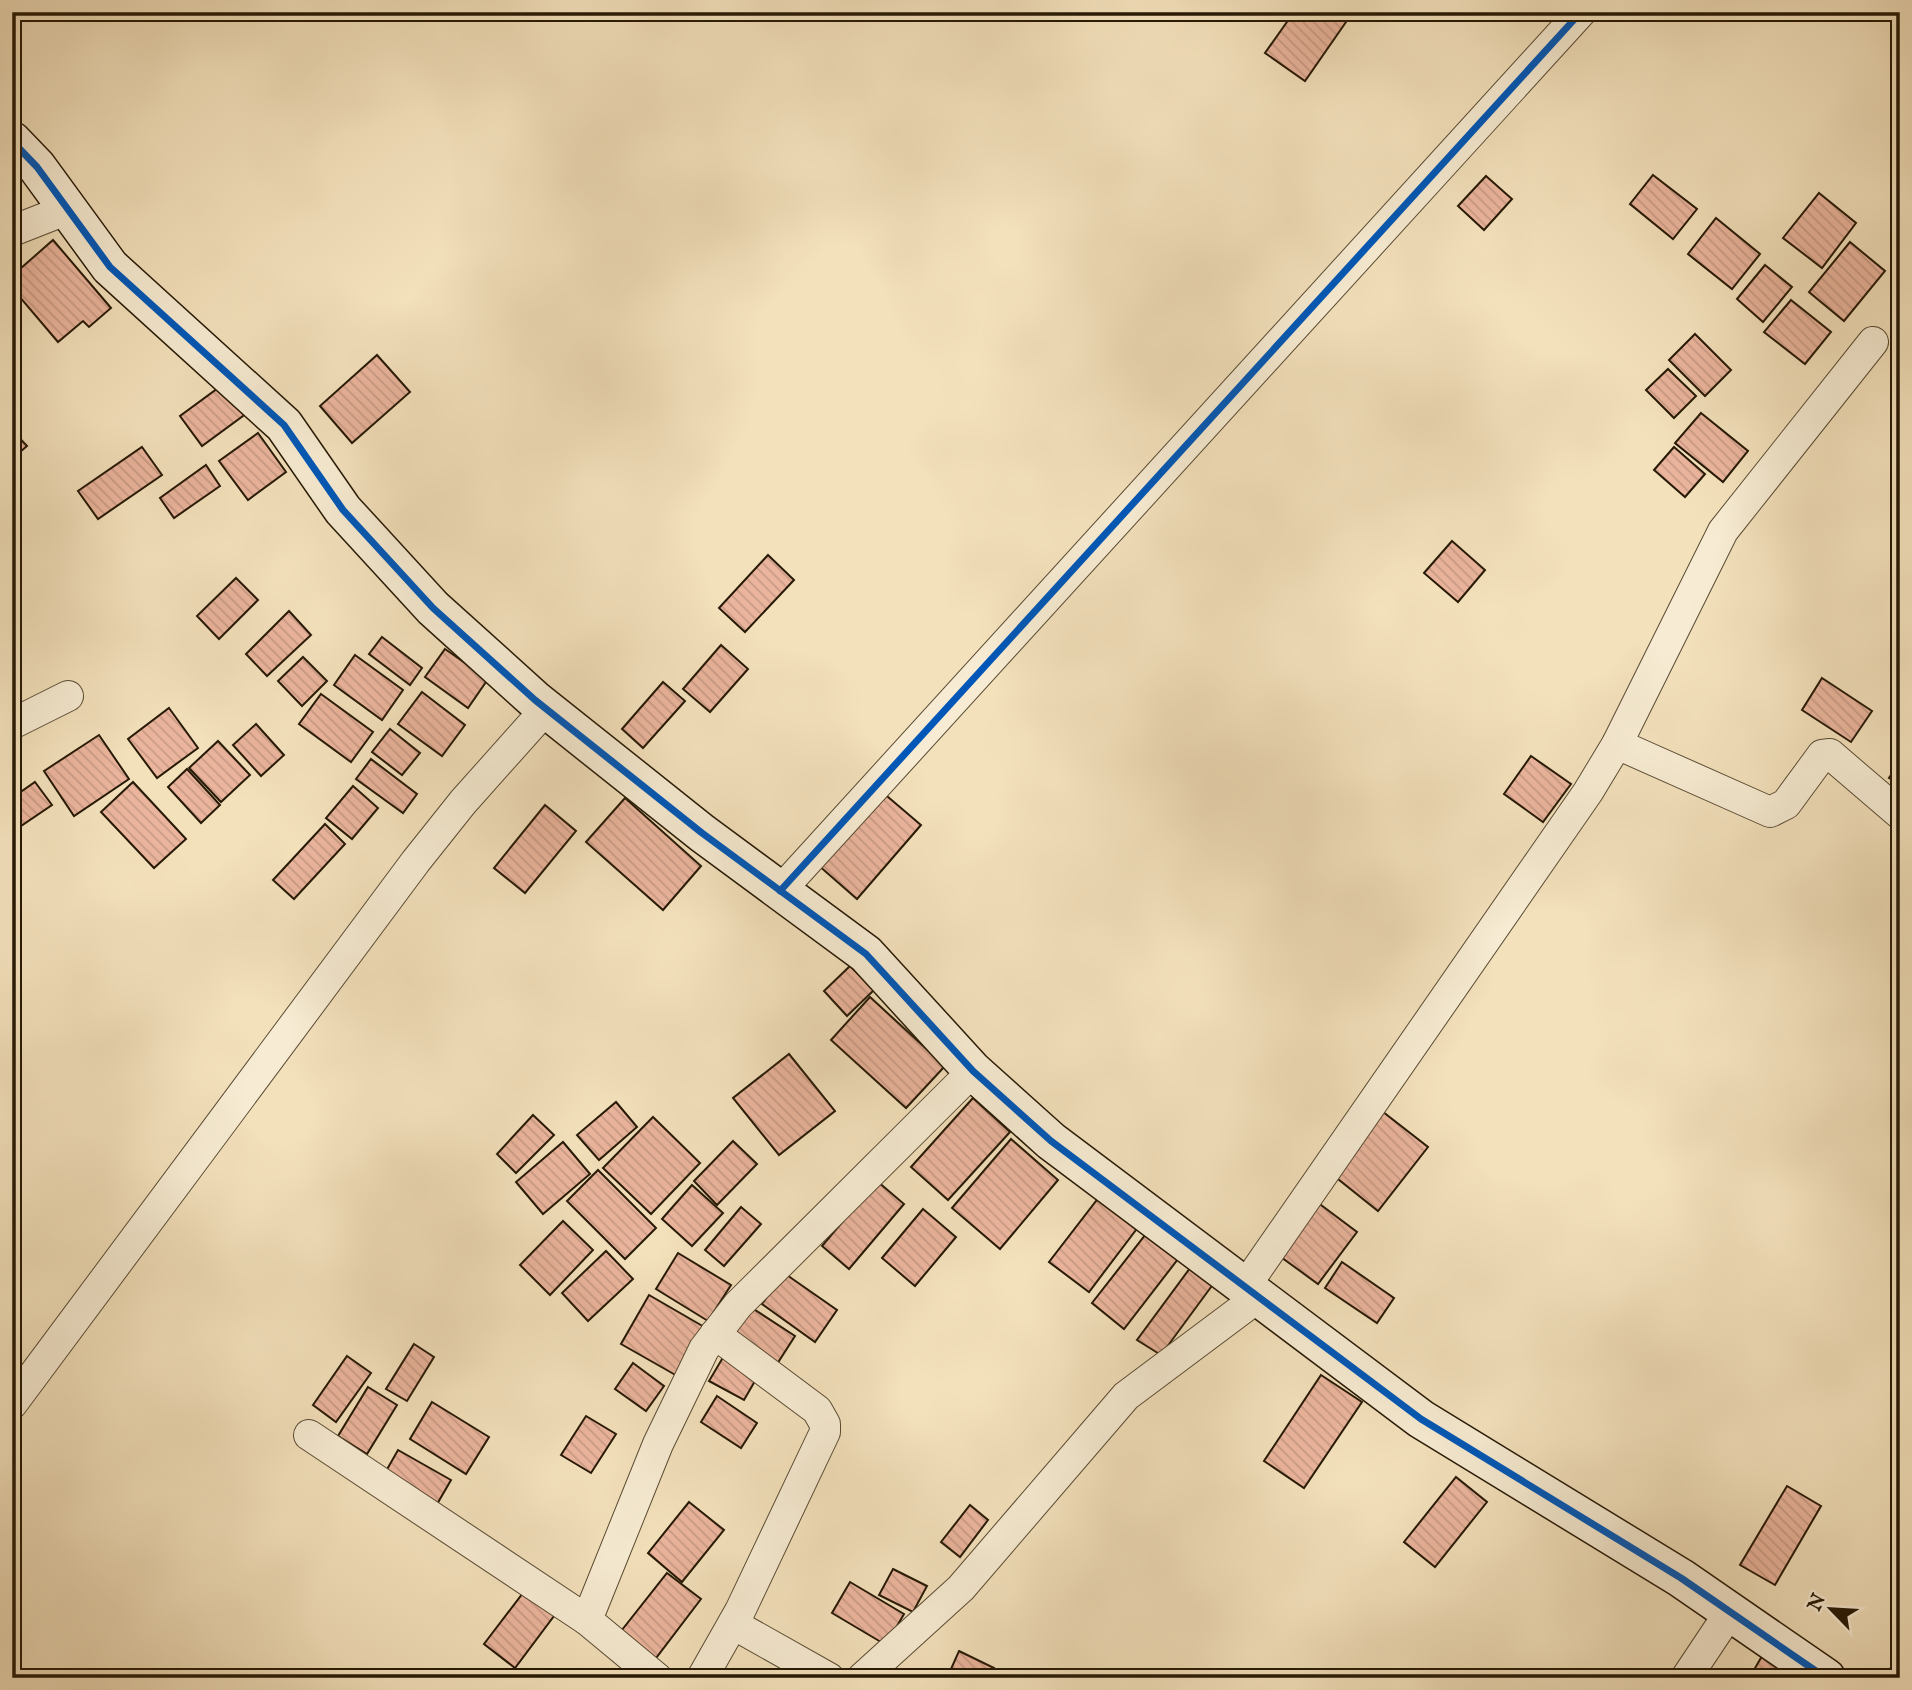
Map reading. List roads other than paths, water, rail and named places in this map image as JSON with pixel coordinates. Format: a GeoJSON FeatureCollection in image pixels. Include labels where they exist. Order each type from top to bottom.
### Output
{"type":"FeatureCollection","features":[{"type":"Feature","properties":{"kind":"street"},"geometry":{"type":"LineString","coordinates":[[780,891],[1581,12]]}},
{"type":"Feature","properties":{"kind":"street"},"geometry":{"type":"LineString","coordinates":[[12,141],[37,167],[110,267],[284,425],[343,510],[433,608],[546,709],[780,891],[866,954],[973,1071],[1051,1141],[1421,1419],[1681,1577],[1826,1678]]}},
{"type":"Feature","properties":{"kind":"street"},"geometry":{"type":"LineString","coordinates":[[12,231],[68,209]]}},
{"type":"Feature","properties":{"kind":"street"},"geometry":{"type":"LineString","coordinates":[[862,1678],[961,1588],[1126,1396],[1251,1293],[1588,792],[1617,744],[1723,531],[1873,342]]}},
{"type":"Feature","properties":{"kind":"street"},"geometry":{"type":"LineString","coordinates":[[12,724],[68,696]]}},
{"type":"Feature","properties":{"kind":"street"},"geometry":{"type":"LineString","coordinates":[[12,1404],[416,861],[463,802],[546,709]]}},
{"type":"Feature","properties":{"kind":"street"},"geometry":{"type":"LineString","coordinates":[[1617,744],[1770,812],[1786,803],[1822,755],[1830,754],[1900,814]]}},
{"type":"Feature","properties":{"kind":"street"},"geometry":{"type":"LineString","coordinates":[[587,1620],[658,1444],[693,1368],[715,1334],[738,1305],[973,1071]]}},
{"type":"Feature","properties":{"kind":"street"},"geometry":{"type":"LineString","coordinates":[[702,1678],[733,1624],[820,1447],[825,1423],[817,1410],[715,1334]]}},
{"type":"Feature","properties":{"kind":"street"},"geometry":{"type":"LineString","coordinates":[[309,1436],[587,1620],[657,1678]]}},
{"type":"Feature","properties":{"kind":"street"},"geometry":{"type":"LineString","coordinates":[[1686,1678],[1730,1612]]}},
{"type":"Feature","properties":{"kind":"street"},"geometry":{"type":"LineString","coordinates":[[733,1624],[829,1678]]}}]}
